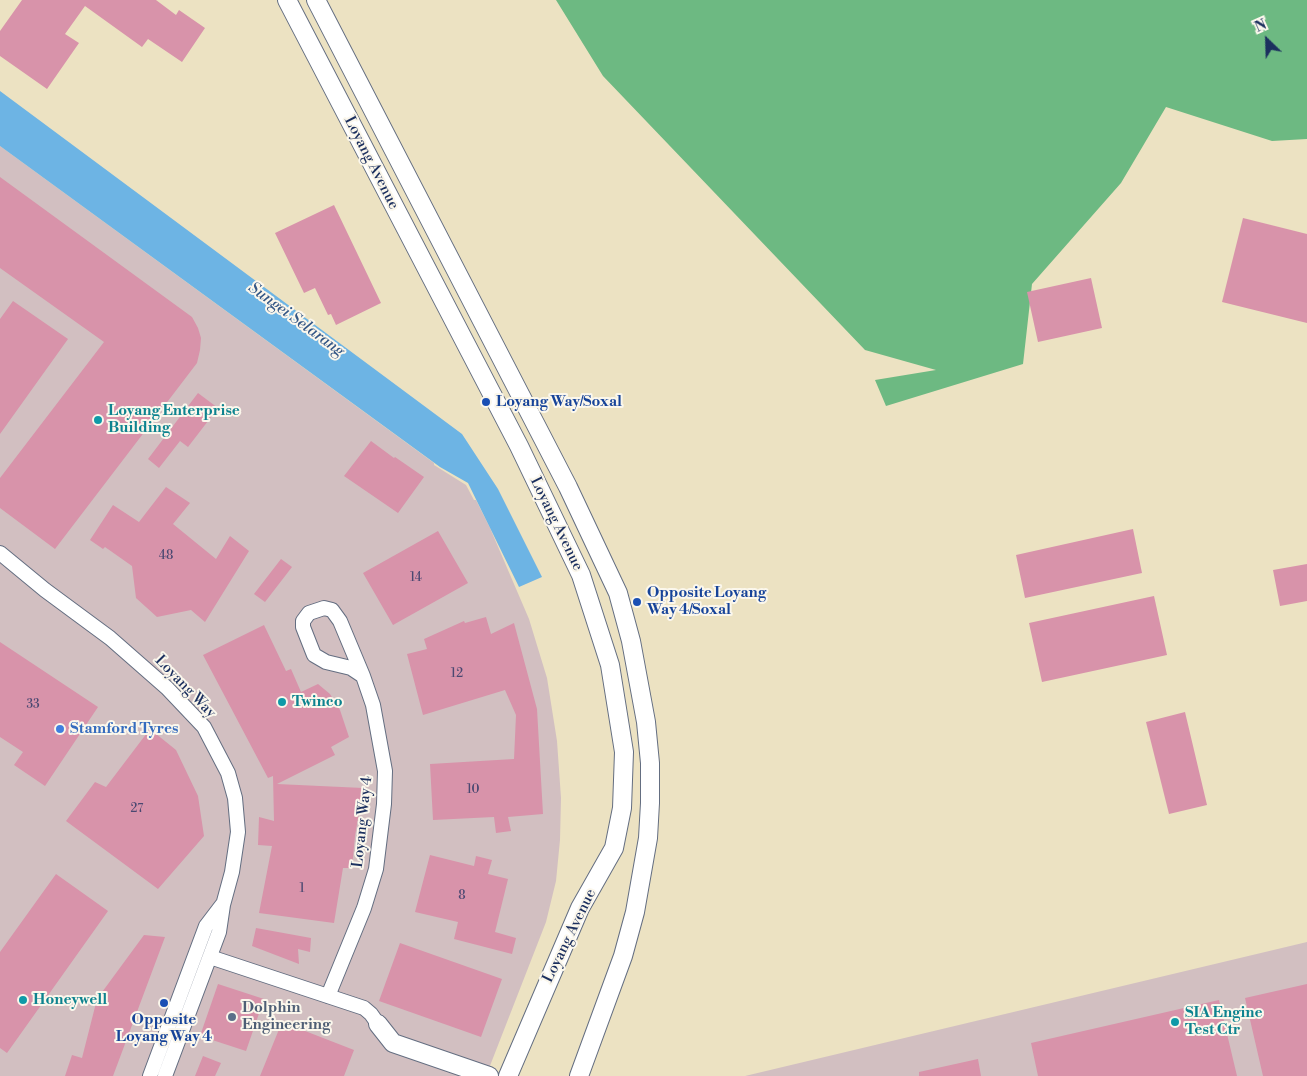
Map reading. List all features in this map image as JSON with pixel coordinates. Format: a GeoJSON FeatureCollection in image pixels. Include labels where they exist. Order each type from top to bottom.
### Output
{"type":"FeatureCollection","features":[{"type":"Feature","properties":{"kind":"main road","name":"Loyang Avenue"},"geometry":{"type":"LineString","coordinates":[[287,0],[518,446],[581,575],[610,665],[624,752],[622,808],[614,848],[580,908],[506,1073]]}},
{"type":"Feature","properties":{"kind":"main road","name":"Loyang Avenue"},"geometry":{"type":"LineString","coordinates":[[316,0],[568,488],[618,593],[631,641],[641,686],[647,730],[650,803],[648,838],[635,912],[623,956],[579,1076]]}},
{"type":"Feature","properties":{"kind":"main road"},"geometry":{"type":"LineString","coordinates":[[378,1024],[393,1044],[489,1076]]}},
{"type":"Feature","properties":{"kind":"street","name":"Loyang Way"},"geometry":{"type":"LineString","coordinates":[[0,553],[45,590],[110,638],[167,688],[204,727],[228,773],[235,798],[238,832],[232,872],[223,904],[219,932],[165,1076]]}},
{"type":"Feature","properties":{"kind":"street","name":"Loyang Way 4"},"geometry":{"type":"LineString","coordinates":[[328,996],[364,908],[376,870],[382,827],[385,771],[373,706],[363,676],[340,620],[332,610],[324,608],[309,613],[303,621],[302,627],[314,655],[326,662],[351,668],[363,676]]}},
{"type":"Feature","properties":{"kind":"street","name":"Loyang Way"},"geometry":{"type":"LineString","coordinates":[[150,1076],[206,926],[223,904]]}},
{"type":"Feature","properties":{"kind":"street"},"geometry":{"type":"LineString","coordinates":[[204,934],[205,950],[210,957],[364,1008],[372,1014],[378,1024]]}},
{"type":"Feature","properties":{"kind":"street"},"geometry":{"type":"LineString","coordinates":[[192,965],[210,957]]}},
{"type":"Feature","properties":{"kind":"shaded area"},"geometry":{"type":"Polygon","coordinates":[[[0,146],[434,463],[434,465],[466,485],[474,500],[476,500],[529,619],[547,678],[557,741],[561,798],[560,840],[556,881],[546,922],[486,1076],[0,1076],[0,146]]]}},
{"type":"Feature","properties":{"kind":"shaded area"},"geometry":{"type":"Polygon","coordinates":[[[1307,942],[1307,1076],[745,1076],[1307,942]]]}},
{"type":"Feature","properties":{"kind":"green space"},"geometry":{"type":"Polygon","coordinates":[[[556,0],[1307,0],[1307,139],[1272,141],[1166,107],[1121,183],[1032,284],[1023,364],[886,406],[875,380],[936,370],[865,350],[603,76],[556,0]]]}},
{"type":"Feature","properties":{"kind":"water","name":"Sungei Selarang"},"geometry":{"type":"Polygon","coordinates":[[[0,91],[462,434],[498,489],[542,577],[519,587],[468,483],[440,467],[0,146],[0,91]]]}},
{"type":"Feature","properties":{"kind":"building"},"geometry":{"type":"Polygon","coordinates":[[[22,0],[156,0],[176,15],[179,10],[205,28],[182,62],[148,39],[142,47],[85,6],[65,34],[79,43],[47,89],[0,56],[0,31],[22,0]]]}},
{"type":"Feature","properties":{"kind":"building","name":"Loyang Enterprise Building"},"geometry":{"type":"Polygon","coordinates":[[[0,177],[192,317],[201,338],[197,363],[55,549],[0,508],[0,478],[104,342],[0,268],[0,177]]]}},
{"type":"Feature","properties":{"kind":"building"},"geometry":{"type":"Polygon","coordinates":[[[334,205],[381,303],[336,325],[331,314],[328,315],[315,288],[304,293],[275,233],[334,205]]]}},
{"type":"Feature","properties":{"kind":"building"},"geometry":{"type":"Polygon","coordinates":[[[1243,218],[1307,234],[1307,323],[1222,302],[1243,218]]]}},
{"type":"Feature","properties":{"kind":"building"},"geometry":{"type":"Polygon","coordinates":[[[1091,278],[1102,328],[1038,342],[1027,292],[1091,278]]]}},
{"type":"Feature","properties":{"kind":"building"},"geometry":{"type":"Polygon","coordinates":[[[13,301],[68,339],[0,434],[0,319],[13,301]]]}},
{"type":"Feature","properties":{"kind":"building"},"geometry":{"type":"Polygon","coordinates":[[[198,393],[218,408],[188,447],[180,441],[159,468],[148,459],[198,393]]]}},
{"type":"Feature","properties":{"kind":"building"},"geometry":{"type":"Polygon","coordinates":[[[371,441],[424,477],[398,513],[344,476],[371,441]]]}},
{"type":"Feature","properties":{"kind":"building"},"geometry":{"type":"Polygon","coordinates":[[[166,487],[190,503],[173,524],[216,559],[230,536],[249,551],[205,622],[191,610],[157,617],[136,598],[132,566],[105,547],[103,549],[90,540],[113,505],[139,522],[166,487]]]}},
{"type":"Feature","properties":{"kind":"building"},"geometry":{"type":"Polygon","coordinates":[[[1133,529],[1142,573],[1025,598],[1016,555],[1133,529]]]}},
{"type":"Feature","properties":{"kind":"building"},"geometry":{"type":"Polygon","coordinates":[[[438,531],[468,583],[393,625],[363,573],[438,531]]]}},
{"type":"Feature","properties":{"kind":"building"},"geometry":{"type":"Polygon","coordinates":[[[281,559],[292,567],[265,602],[254,594],[281,559]]]}},
{"type":"Feature","properties":{"kind":"building"},"geometry":{"type":"Polygon","coordinates":[[[1307,564],[1307,601],[1280,606],[1273,570],[1307,564]]]}},
{"type":"Feature","properties":{"kind":"building"},"geometry":{"type":"Polygon","coordinates":[[[1154,596],[1167,655],[1042,682],[1029,623],[1154,596]]]}},
{"type":"Feature","properties":{"kind":"building"},"geometry":{"type":"Polygon","coordinates":[[[486,617],[491,634],[514,623],[537,709],[543,814],[508,817],[511,831],[496,833],[494,817],[433,820],[430,764],[514,759],[516,715],[505,690],[423,715],[407,654],[427,649],[424,639],[464,621],[465,623],[486,617]]]}},
{"type":"Feature","properties":{"kind":"building"},"geometry":{"type":"Polygon","coordinates":[[[264,625],[286,671],[291,669],[301,692],[318,684],[330,694],[340,710],[349,737],[331,747],[335,755],[277,784],[363,788],[352,868],[343,868],[334,923],[259,913],[272,846],[258,845],[259,817],[274,821],[273,776],[268,778],[203,655],[264,625]]]}},
{"type":"Feature","properties":{"kind":"building"},"geometry":{"type":"Polygon","coordinates":[[[0,642],[98,707],[45,786],[14,765],[23,752],[0,737],[0,642]]]}},
{"type":"Feature","properties":{"kind":"building"},"geometry":{"type":"Polygon","coordinates":[[[1185,712],[1207,805],[1169,814],[1146,722],[1185,712]]]}},
{"type":"Feature","properties":{"kind":"building"},"geometry":{"type":"Polygon","coordinates":[[[150,729],[176,750],[198,796],[204,836],[158,889],[66,821],[95,782],[106,787],[150,729]]]}},
{"type":"Feature","properties":{"kind":"building"},"geometry":{"type":"Polygon","coordinates":[[[430,855],[474,866],[476,856],[492,860],[488,874],[508,879],[495,932],[516,938],[512,954],[454,939],[458,922],[415,912],[430,855]]]}},
{"type":"Feature","properties":{"kind":"building","name":"Honeywell"},"geometry":{"type":"Polygon","coordinates":[[[56,874],[108,911],[7,1053],[0,1048],[0,952],[56,874]]]}},
{"type":"Feature","properties":{"kind":"building"},"geometry":{"type":"Polygon","coordinates":[[[256,928],[311,938],[310,952],[298,949],[299,964],[252,946],[256,928]]]}},
{"type":"Feature","properties":{"kind":"building"},"geometry":{"type":"Polygon","coordinates":[[[144,935],[165,937],[113,1076],[65,1076],[72,1055],[82,1058],[97,999],[144,935]]]}},
{"type":"Feature","properties":{"kind":"building"},"geometry":{"type":"Polygon","coordinates":[[[400,943],[502,979],[481,1037],[379,1001],[400,943]]]}},
{"type":"Feature","properties":{"kind":"building","name":"Dolphin Engineering"},"geometry":{"type":"Polygon","coordinates":[[[218,984],[264,999],[246,1051],[200,1036],[218,984]]]}},
{"type":"Feature","properties":{"kind":"building","name":"SIA Engine Test Ctr"},"geometry":{"type":"Polygon","coordinates":[[[1307,984],[1307,1076],[1263,1076],[1245,998],[1307,984]]]}},
{"type":"Feature","properties":{"kind":"building","name":"SIA Engine Test Ctr"},"geometry":{"type":"Polygon","coordinates":[[[1219,1000],[1237,1076],[1038,1076],[1031,1043],[1219,1000]]]}},
{"type":"Feature","properties":{"kind":"building"},"geometry":{"type":"Polygon","coordinates":[[[282,1022],[354,1050],[344,1076],[260,1076],[282,1022]]]}},
{"type":"Feature","properties":{"kind":"building"},"geometry":{"type":"Polygon","coordinates":[[[203,1056],[221,1063],[215,1076],[195,1076],[203,1056]]]}},
{"type":"Feature","properties":{"kind":"building"},"geometry":{"type":"Polygon","coordinates":[[[978,1059],[981,1076],[919,1076],[919,1072],[978,1059]]]}},
{"type":"Feature","properties":{"kind":"place","name":"Loyang Way/Soxal"},"geometry":{"type":"Point","coordinates":[486,402]}},
{"type":"Feature","properties":{"kind":"place","name":"Loyang Enterprise Building"},"geometry":{"type":"Point","coordinates":[98,420]}},
{"type":"Feature","properties":{"kind":"place","name":"Opposite Loyang Way 4/Soxal"},"geometry":{"type":"Point","coordinates":[637,602]}},
{"type":"Feature","properties":{"kind":"place","name":"Twinco"},"geometry":{"type":"Point","coordinates":[282,702]}},
{"type":"Feature","properties":{"kind":"place","name":"Stamford Tyres"},"geometry":{"type":"Point","coordinates":[60,729]}},
{"type":"Feature","properties":{"kind":"place","name":"Honeywell"},"geometry":{"type":"Point","coordinates":[23,1000]}},
{"type":"Feature","properties":{"kind":"place","name":"Opposite Loyang Way 4"},"geometry":{"type":"Point","coordinates":[164,1003]}},
{"type":"Feature","properties":{"kind":"place","name":"Dolphin Engineering"},"geometry":{"type":"Point","coordinates":[232,1017]}},
{"type":"Feature","properties":{"kind":"place","name":"SIA Engine Test Ctr"},"geometry":{"type":"Point","coordinates":[1175,1022]}}]}
